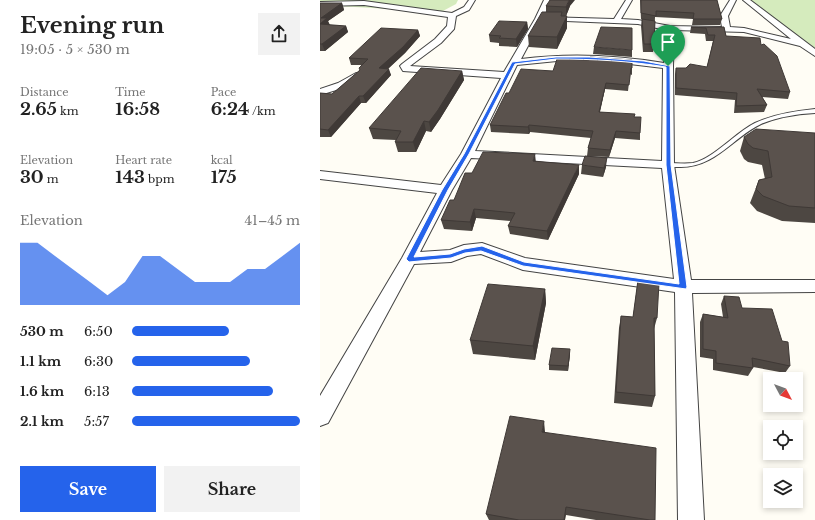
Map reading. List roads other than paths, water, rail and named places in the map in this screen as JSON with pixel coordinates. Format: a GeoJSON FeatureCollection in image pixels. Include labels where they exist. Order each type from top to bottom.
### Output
{"type":"FeatureCollection","features":[{"type":"Feature","properties":{"kind":"street"},"geometry":{"type":"LineString","coordinates":[[320,4],[364,3],[452,15],[464,11],[470,5],[472,0]]}},
{"type":"Feature","properties":{"kind":"street"},"geometry":{"type":"LineString","coordinates":[[320,416],[409,259],[445,190],[467,154],[510,69],[539,19],[547,0]]}},
{"type":"Feature","properties":{"kind":"street"},"geometry":{"type":"LineString","coordinates":[[616,21],[630,0]]}},
{"type":"Feature","properties":{"kind":"street"},"geometry":{"type":"LineString","coordinates":[[727,29],[724,16],[733,0]]}},
{"type":"Feature","properties":{"kind":"street"},"geometry":{"type":"LineString","coordinates":[[746,0],[815,53]]}},
{"type":"Feature","properties":{"kind":"street"},"geometry":{"type":"LineString","coordinates":[[452,15],[451,27],[438,41],[405,66],[406,69],[510,69],[556,58],[589,58],[644,62],[668,66]]}},
{"type":"Feature","properties":{"kind":"street"},"geometry":{"type":"LineString","coordinates":[[539,19],[638,22],[670,28],[744,30],[803,44]]}},
{"type":"Feature","properties":{"kind":"street"},"geometry":{"type":"LineString","coordinates":[[670,28],[668,66],[668,165],[683,287],[691,520]]}},
{"type":"Feature","properties":{"kind":"street"},"geometry":{"type":"LineString","coordinates":[[320,92],[342,85],[356,76]]}},
{"type":"Feature","properties":{"kind":"street"},"geometry":{"type":"LineString","coordinates":[[467,154],[668,165]]}},
{"type":"Feature","properties":{"kind":"street"},"geometry":{"type":"LineString","coordinates":[[320,175],[445,190]]}},
{"type":"Feature","properties":{"kind":"street"},"geometry":{"type":"LineString","coordinates":[[409,259],[451,256],[464,251],[482,248],[523,264],[683,287],[815,286]]}},
{"type":"Feature","properties":{"kind":"lane"},"geometry":{"type":"LineString","coordinates":[[668,165],[695,164],[722,148],[735,136],[751,127],[775,117],[815,111]]}}]}
